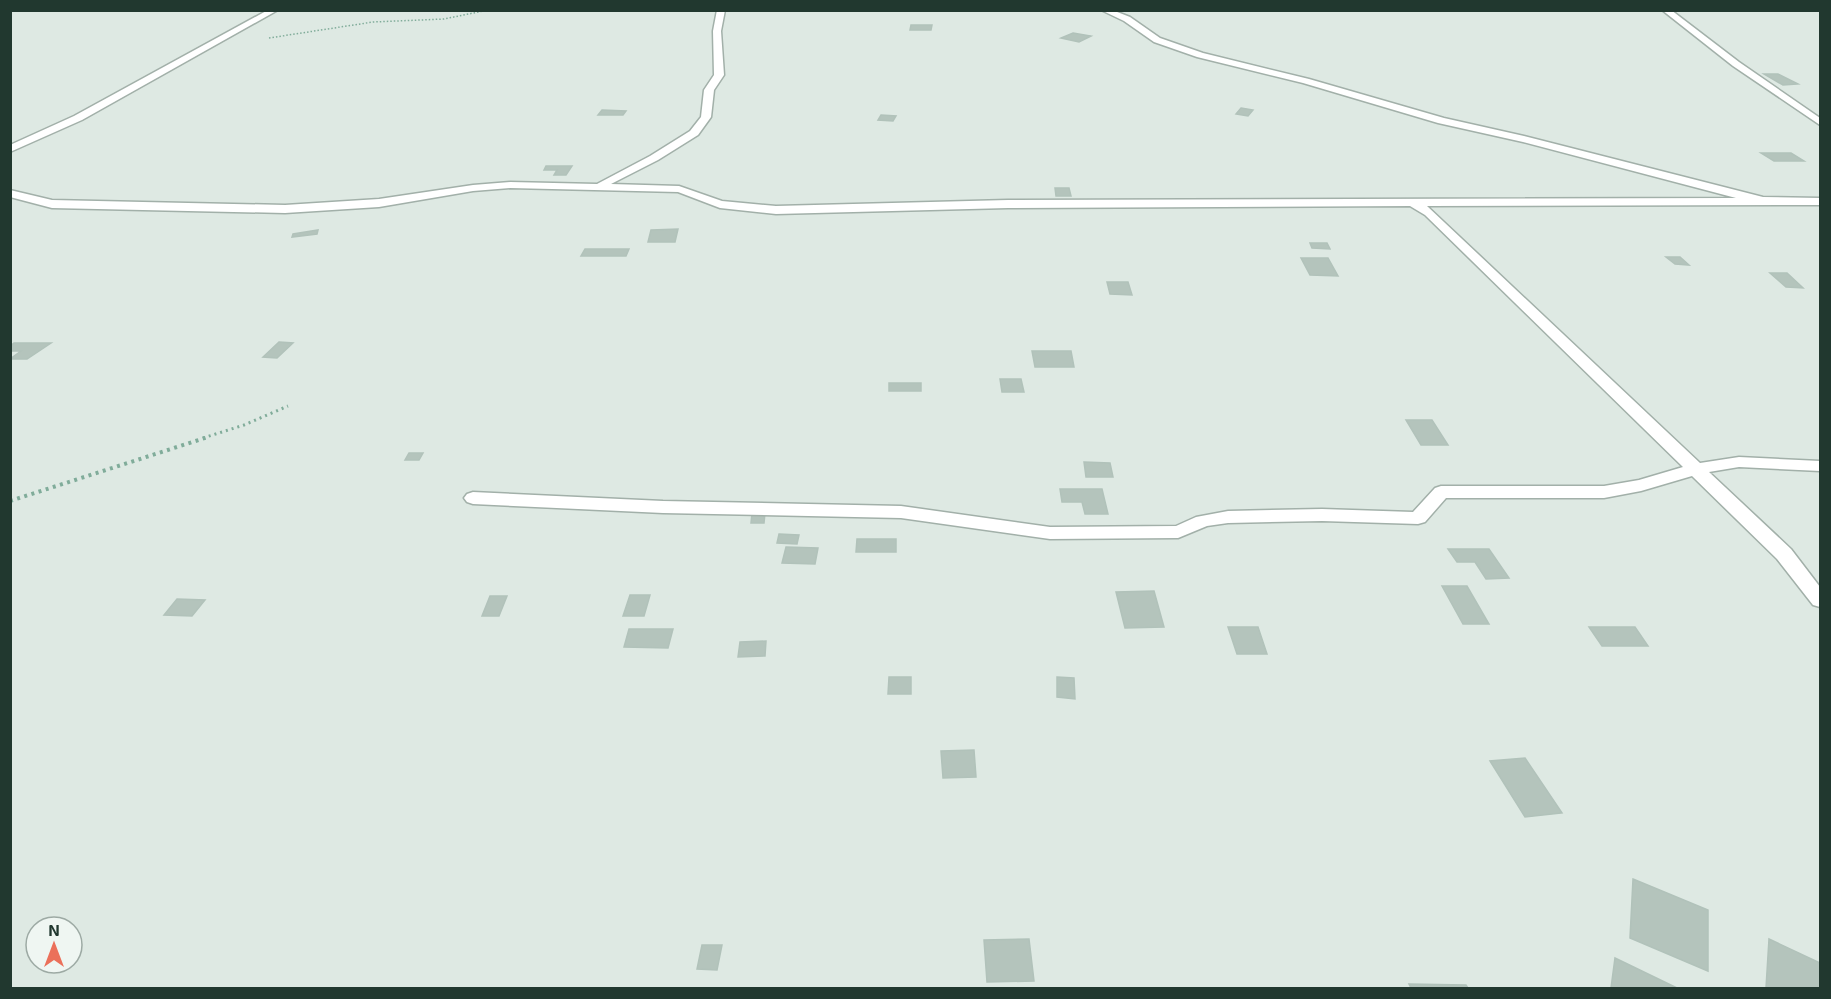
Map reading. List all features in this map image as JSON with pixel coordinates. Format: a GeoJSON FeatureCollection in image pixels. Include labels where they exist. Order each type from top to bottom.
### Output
{"type":"FeatureCollection","features":[{"type":"Feature","properties":{"kind":"street"},"geometry":{"type":"LineString","coordinates":[[10,149],[78,118],[275,10]]}},
{"type":"Feature","properties":{"kind":"street"},"geometry":{"type":"LineString","coordinates":[[598,186],[654,158],[694,133],[706,117],[709,90],[719,75],[717,31],[721,10]]}},
{"type":"Feature","properties":{"kind":"street"},"geometry":{"type":"LineString","coordinates":[[1104,10],[1127,19],[1157,40],[1200,55],[1306,81],[1442,121],[1535,141],[1763,201]]}},
{"type":"Feature","properties":{"kind":"street"},"geometry":{"type":"LineString","coordinates":[[1665,10],[1821,122]]}},
{"type":"Feature","properties":{"kind":"street"},"geometry":{"type":"LineString","coordinates":[[10,206],[52,204],[285,209],[379,202],[510,185],[679,189],[720,204],[776,210],[1019,204],[1821,201]]}},
{"type":"Feature","properties":{"kind":"street"},"geometry":{"type":"LineString","coordinates":[[10,193],[52,204]]}},
{"type":"Feature","properties":{"kind":"street"},"geometry":{"type":"LineString","coordinates":[[1412,202],[1429,212],[1784,554],[1821,600]]}},
{"type":"Feature","properties":{"kind":"street"},"geometry":{"type":"LineString","coordinates":[[473,498],[663,507],[901,512],[1050,533],[1178,532],[1203,521],[1228,517],[1322,515],[1418,518],[1441,492],[1604,492],[1641,485],[1695,469],[1739,462],[1821,466]]}},
{"type":"Feature","properties":{"kind":"path"},"geometry":{"type":"LineString","coordinates":[[261,39],[373,22],[437,20],[488,10]]}},
{"type":"Feature","properties":{"kind":"path"},"geometry":{"type":"LineString","coordinates":[[10,501],[244,425],[288,406]]}},
{"type":"Feature","properties":{"kind":"building"},"geometry":{"type":"Polygon","coordinates":[[[911,25],[932,25],[931,30],[910,30],[911,25]]]}},
{"type":"Feature","properties":{"kind":"building"},"geometry":{"type":"Polygon","coordinates":[[[1073,33],[1091,36],[1079,42],[1061,38],[1073,33]]]}},
{"type":"Feature","properties":{"kind":"building"},"geometry":{"type":"Polygon","coordinates":[[[1764,74],[1778,74],[1798,84],[1783,85],[1764,74]]]}},
{"type":"Feature","properties":{"kind":"building"},"geometry":{"type":"Polygon","coordinates":[[[1241,108],[1253,110],[1248,116],[1236,114],[1241,108]]]}},
{"type":"Feature","properties":{"kind":"building"},"geometry":{"type":"Polygon","coordinates":[[[602,110],[626,111],[623,115],[598,115],[602,110]]]}},
{"type":"Feature","properties":{"kind":"building"},"geometry":{"type":"Polygon","coordinates":[[[881,115],[896,116],[893,121],[878,120],[881,115]]]}},
{"type":"Feature","properties":{"kind":"building"},"geometry":{"type":"Polygon","coordinates":[[[1761,153],[1791,153],[1804,161],[1774,161],[1761,153]]]}},
{"type":"Feature","properties":{"kind":"building"},"geometry":{"type":"Polygon","coordinates":[[[546,166],[572,166],[566,175],[554,175],[557,170],[544,170],[546,166]]]}},
{"type":"Feature","properties":{"kind":"building"},"geometry":{"type":"Polygon","coordinates":[[[1055,188],[1069,188],[1071,196],[1056,196],[1055,188]]]}},
{"type":"Feature","properties":{"kind":"building"},"geometry":{"type":"Polygon","coordinates":[[[678,229],[675,242],[648,242],[651,230],[678,229]]]}},
{"type":"Feature","properties":{"kind":"building"},"geometry":{"type":"Polygon","coordinates":[[[318,230],[317,234],[292,237],[293,234],[318,230]]]}},
{"type":"Feature","properties":{"kind":"building"},"geometry":{"type":"Polygon","coordinates":[[[1310,243],[1327,243],[1330,249],[1312,248],[1310,243]]]}},
{"type":"Feature","properties":{"kind":"building"},"geometry":{"type":"Polygon","coordinates":[[[585,249],[629,249],[626,256],[581,256],[585,249]]]}},
{"type":"Feature","properties":{"kind":"building"},"geometry":{"type":"Polygon","coordinates":[[[1666,257],[1680,257],[1689,265],[1675,264],[1666,257]]]}},
{"type":"Feature","properties":{"kind":"building"},"geometry":{"type":"Polygon","coordinates":[[[1301,258],[1328,258],[1338,276],[1310,275],[1301,258]]]}},
{"type":"Feature","properties":{"kind":"building"},"geometry":{"type":"Polygon","coordinates":[[[1770,273],[1787,273],[1803,288],[1786,287],[1770,273]]]}},
{"type":"Feature","properties":{"kind":"building"},"geometry":{"type":"Polygon","coordinates":[[[1107,282],[1128,282],[1132,295],[1110,294],[1107,282]]]}},
{"type":"Feature","properties":{"kind":"building"},"geometry":{"type":"Polygon","coordinates":[[[279,342],[293,343],[277,358],[263,357],[279,342]]]}},
{"type":"Feature","properties":{"kind":"building"},"geometry":{"type":"Polygon","coordinates":[[[14,343],[51,343],[27,359],[10,359],[21,351],[10,351],[10,346],[14,343]]]}},
{"type":"Feature","properties":{"kind":"building"},"geometry":{"type":"Polygon","coordinates":[[[1032,351],[1071,351],[1074,367],[1035,367],[1032,351]]]}},
{"type":"Feature","properties":{"kind":"building"},"geometry":{"type":"Polygon","coordinates":[[[1000,379],[1021,379],[1024,392],[1002,392],[1000,379]]]}},
{"type":"Feature","properties":{"kind":"building"},"geometry":{"type":"Polygon","coordinates":[[[889,383],[921,383],[921,391],[889,391],[889,383]]]}},
{"type":"Feature","properties":{"kind":"building"},"geometry":{"type":"Polygon","coordinates":[[[1406,420],[1432,420],[1448,445],[1421,445],[1406,420]]]}},
{"type":"Feature","properties":{"kind":"building"},"geometry":{"type":"Polygon","coordinates":[[[409,453],[423,453],[419,460],[405,460],[409,453]]]}},
{"type":"Feature","properties":{"kind":"building"},"geometry":{"type":"Polygon","coordinates":[[[1084,462],[1110,463],[1113,477],[1086,477],[1084,462]]]}},
{"type":"Feature","properties":{"kind":"building"},"geometry":{"type":"Polygon","coordinates":[[[1060,489],[1102,489],[1108,514],[1085,514],[1082,502],[1062,502],[1060,489]]]}},
{"type":"Feature","properties":{"kind":"building"},"geometry":{"type":"Polygon","coordinates":[[[752,513],[765,513],[764,523],[751,523],[752,513]]]}},
{"type":"Feature","properties":{"kind":"building"},"geometry":{"type":"Polygon","coordinates":[[[779,534],[799,535],[797,544],[777,543],[779,534]]]}},
{"type":"Feature","properties":{"kind":"building"},"geometry":{"type":"Polygon","coordinates":[[[857,539],[896,539],[896,552],[856,552],[857,539]]]}},
{"type":"Feature","properties":{"kind":"building"},"geometry":{"type":"Polygon","coordinates":[[[786,547],[818,548],[815,564],[782,563],[786,547]]]}},
{"type":"Feature","properties":{"kind":"building"},"geometry":{"type":"Polygon","coordinates":[[[1448,549],[1489,549],[1509,578],[1486,579],[1475,562],[1457,562],[1448,549]]]}},
{"type":"Feature","properties":{"kind":"building"},"geometry":{"type":"Polygon","coordinates":[[[1442,586],[1467,586],[1489,624],[1463,624],[1442,586]]]}},
{"type":"Feature","properties":{"kind":"building"},"geometry":{"type":"Polygon","coordinates":[[[1154,591],[1164,627],[1125,628],[1116,592],[1154,591]]]}},
{"type":"Feature","properties":{"kind":"building"},"geometry":{"type":"Polygon","coordinates":[[[630,595],[650,595],[644,616],[623,616],[630,595]]]}},
{"type":"Feature","properties":{"kind":"building"},"geometry":{"type":"Polygon","coordinates":[[[490,596],[507,596],[499,616],[482,616],[490,596]]]}},
{"type":"Feature","properties":{"kind":"building"},"geometry":{"type":"Polygon","coordinates":[[[177,599],[205,600],[192,616],[164,615],[177,599]]]}},
{"type":"Feature","properties":{"kind":"building"},"geometry":{"type":"Polygon","coordinates":[[[1228,627],[1258,627],[1267,654],[1237,654],[1228,627]]]}},
{"type":"Feature","properties":{"kind":"building"},"geometry":{"type":"Polygon","coordinates":[[[1589,627],[1635,627],[1648,646],[1602,646],[1589,627]]]}},
{"type":"Feature","properties":{"kind":"building"},"geometry":{"type":"Polygon","coordinates":[[[629,629],[673,629],[668,648],[624,647],[629,629]]]}},
{"type":"Feature","properties":{"kind":"building"},"geometry":{"type":"Polygon","coordinates":[[[766,641],[765,656],[738,657],[740,642],[766,641]]]}},
{"type":"Feature","properties":{"kind":"building"},"geometry":{"type":"Polygon","coordinates":[[[889,677],[911,677],[911,694],[888,694],[889,677]]]}},
{"type":"Feature","properties":{"kind":"building"},"geometry":{"type":"Polygon","coordinates":[[[1057,677],[1074,678],[1075,699],[1057,697],[1057,677]]]}},
{"type":"Feature","properties":{"kind":"building"},"geometry":{"type":"Polygon","coordinates":[[[974,750],[976,777],[943,778],[941,751],[974,750]]]}},
{"type":"Feature","properties":{"kind":"building"},"geometry":{"type":"Polygon","coordinates":[[[1525,758],[1562,813],[1525,817],[1490,761],[1525,758]]]}},
{"type":"Feature","properties":{"kind":"building"},"geometry":{"type":"Polygon","coordinates":[[[1633,879],[1708,910],[1708,971],[1630,938],[1633,879]]]}},
{"type":"Feature","properties":{"kind":"building"},"geometry":{"type":"Polygon","coordinates":[[[1029,939],[1034,981],[987,982],[984,940],[1029,939]]]}},
{"type":"Feature","properties":{"kind":"building"},"geometry":{"type":"Polygon","coordinates":[[[1769,939],[1820,963],[1820,988],[1766,988],[1769,939]]]}},
{"type":"Feature","properties":{"kind":"building"},"geometry":{"type":"Polygon","coordinates":[[[702,945],[722,945],[717,970],[697,969],[702,945]]]}},
{"type":"Feature","properties":{"kind":"building"},"geometry":{"type":"Polygon","coordinates":[[[1615,958],[1677,988],[1611,988],[1615,958]]]}},
{"type":"Feature","properties":{"kind":"building"},"geometry":{"type":"Polygon","coordinates":[[[1409,984],[1466,985],[1468,988],[1411,988],[1409,984]]]}}]}
